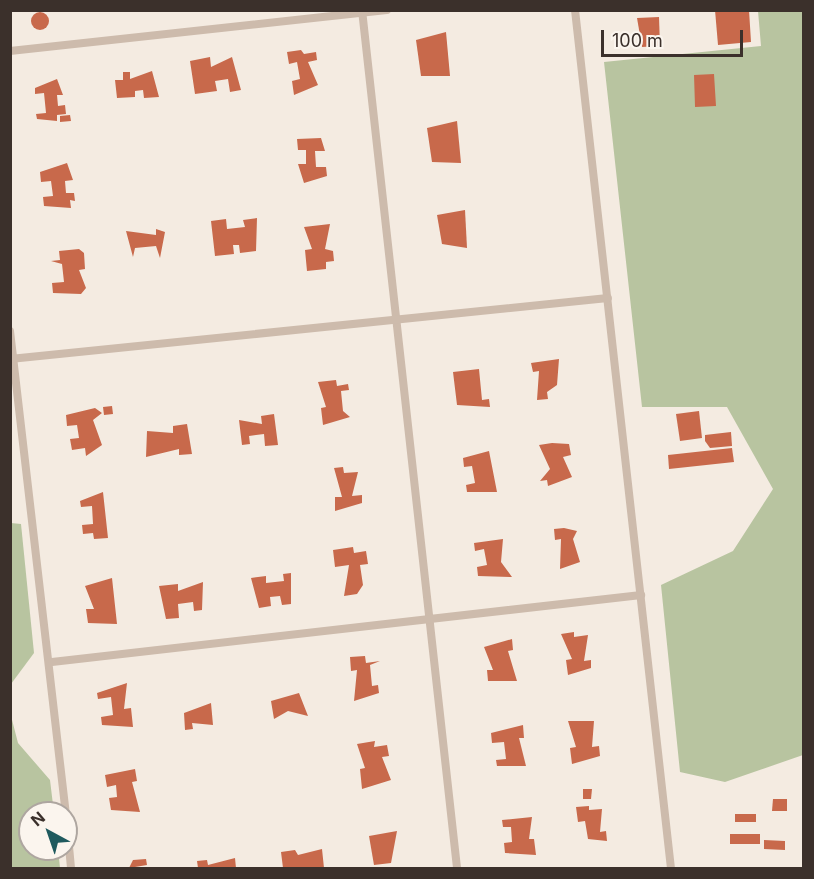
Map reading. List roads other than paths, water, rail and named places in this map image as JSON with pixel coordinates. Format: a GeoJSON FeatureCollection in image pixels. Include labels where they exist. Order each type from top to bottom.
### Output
{"type":"FeatureCollection","features":[{"type":"Feature","properties":{"kind":"street"},"geometry":{"type":"LineString","coordinates":[[10,51],[387,10]]}},
{"type":"Feature","properties":{"kind":"street"},"geometry":{"type":"LineString","coordinates":[[575,10],[671,868]]}},
{"type":"Feature","properties":{"kind":"street"},"geometry":{"type":"LineString","coordinates":[[363,12],[457,868]]}},
{"type":"Feature","properties":{"kind":"street"},"geometry":{"type":"LineString","coordinates":[[12,358],[397,315],[608,298]]}},
{"type":"Feature","properties":{"kind":"street"},"geometry":{"type":"LineString","coordinates":[[10,331],[52,662],[65,801]]}},
{"type":"Feature","properties":{"kind":"street"},"geometry":{"type":"LineString","coordinates":[[52,662],[641,595]]}}]}
